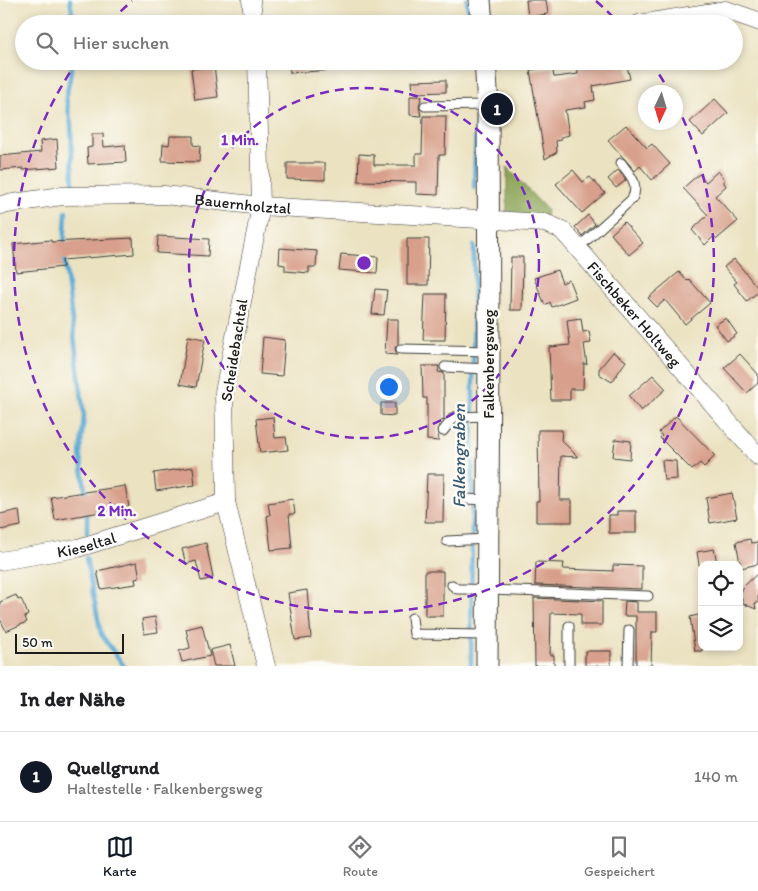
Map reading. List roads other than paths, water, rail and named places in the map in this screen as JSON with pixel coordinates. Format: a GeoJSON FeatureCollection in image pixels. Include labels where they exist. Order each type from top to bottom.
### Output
{"type":"FeatureCollection","features":[{"type":"Feature","properties":{"kind":"street"},"geometry":{"type":"LineString","coordinates":[[250,0],[252,15]]}},
{"type":"Feature","properties":{"kind":"street"},"geometry":{"type":"LineString","coordinates":[[480,0],[481,15]]}},
{"type":"Feature","properties":{"kind":"street"},"geometry":{"type":"LineString","coordinates":[[680,15],[726,5],[758,21]]}},
{"type":"Feature","properties":{"kind":"street","name":"Scheidebachtal"},"geometry":{"type":"LineString","coordinates":[[257,70],[261,206],[224,392],[226,502],[266,666]]}},
{"type":"Feature","properties":{"kind":"street","name":"Falkenbergsweg"},"geometry":{"type":"LineString","coordinates":[[486,70],[488,105],[487,220],[478,360],[478,416],[474,500],[477,540],[476,635],[487,666]]}},
{"type":"Feature","properties":{"kind":"street","name":"Bauernholztal"},"geometry":{"type":"LineString","coordinates":[[0,205],[62,196],[164,195],[261,206],[487,220]]}},
{"type":"Feature","properties":{"kind":"street","name":"Fischbeker Holtweg"},"geometry":{"type":"LineString","coordinates":[[487,220],[545,223],[562,230],[758,456]]}},
{"type":"Feature","properties":{"kind":"street","name":"Kieseltal"},"geometry":{"type":"LineString","coordinates":[[0,561],[78,548],[226,502]]}},
{"type":"Feature","properties":{"kind":"lane"},"geometry":{"type":"LineString","coordinates":[[425,106],[488,105]]}},
{"type":"Feature","properties":{"kind":"lane"},"geometry":{"type":"LineString","coordinates":[[578,248],[632,199],[636,192],[636,185],[621,163]]}},
{"type":"Feature","properties":{"kind":"lane"},"geometry":{"type":"LineString","coordinates":[[401,349],[478,360]]}},
{"type":"Feature","properties":{"kind":"lane"},"geometry":{"type":"LineString","coordinates":[[445,367],[478,360]]}},
{"type":"Feature","properties":{"kind":"lane"},"geometry":{"type":"LineString","coordinates":[[443,431],[454,417],[478,416]]}},
{"type":"Feature","properties":{"kind":"lane"},"geometry":{"type":"LineString","coordinates":[[447,541],[477,540]]}},
{"type":"Feature","properties":{"kind":"lane"},"geometry":{"type":"LineString","coordinates":[[452,585],[457,588],[648,596]]}},
{"type":"Feature","properties":{"kind":"lane"},"geometry":{"type":"LineString","coordinates":[[412,618],[414,634],[476,635]]}},
{"type":"Feature","properties":{"kind":"lane"},"geometry":{"type":"LineString","coordinates":[[569,626],[569,666]]}},
{"type":"Feature","properties":{"kind":"lane"},"geometry":{"type":"LineString","coordinates":[[628,666],[629,630]]}},
{"type":"Feature","properties":{"kind":"waterway"},"geometry":{"type":"LineString","coordinates":[[70,0],[72,15]]}},
{"type":"Feature","properties":{"kind":"waterway","name":"Falkengraben"},"geometry":{"type":"LineString","coordinates":[[467,0],[469,15]]}},
{"type":"Feature","properties":{"kind":"waterway"},"geometry":{"type":"LineString","coordinates":[[71,70],[66,98],[71,124],[73,183]]}},
{"type":"Feature","properties":{"kind":"waterway","name":"Falkengraben"},"geometry":{"type":"LineString","coordinates":[[474,188],[476,124]]}},
{"type":"Feature","properties":{"kind":"waterway"},"geometry":{"type":"LineString","coordinates":[[64,248],[66,212]]}},
{"type":"Feature","properties":{"kind":"waterway","name":"Falkengraben"},"geometry":{"type":"LineString","coordinates":[[471,666],[474,246]]}},
{"type":"Feature","properties":{"kind":"waterway"},"geometry":{"type":"LineString","coordinates":[[64,255],[84,416],[80,454],[86,496]]}},
{"type":"Feature","properties":{"kind":"waterway"},"geometry":{"type":"LineString","coordinates":[[87,508],[87,533]]}},
{"type":"Feature","properties":{"kind":"waterway"},"geometry":{"type":"LineString","coordinates":[[86,558],[101,634],[124,666]]}},
{"type":"Feature","properties":{"kind":"place","name":"Quellgrund"},"geometry":{"type":"Point","coordinates":[497,109]}}]}
